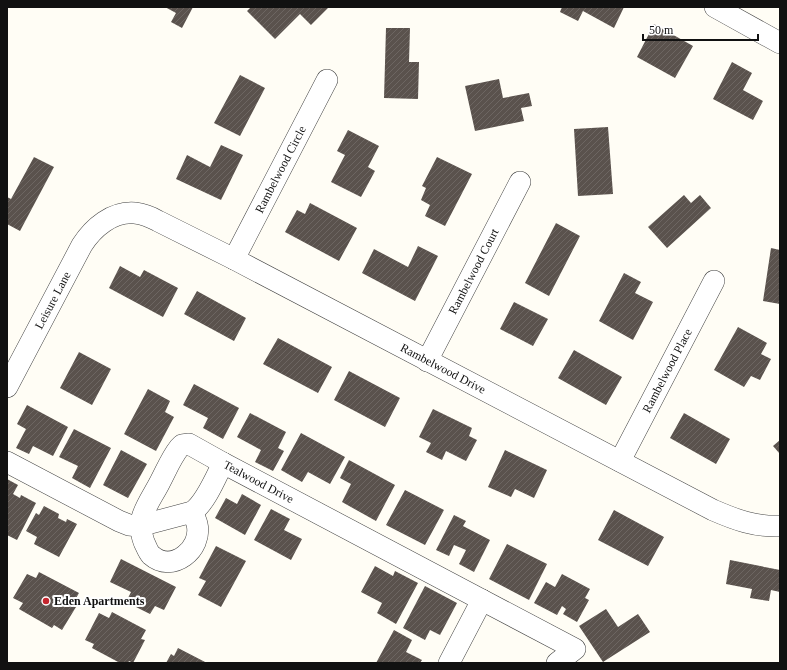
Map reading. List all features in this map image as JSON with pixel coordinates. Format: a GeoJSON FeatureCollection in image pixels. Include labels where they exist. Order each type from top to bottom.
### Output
{"type":"FeatureCollection","features":[{"type":"Feature","properties":{"kind":"street"},"geometry":{"type":"LineString","coordinates":[[715,7],[779,39]]}},
{"type":"Feature","properties":{"kind":"street","name":"Rambelwood Circle"},"geometry":{"type":"LineString","coordinates":[[234,259],[327,80]]}},
{"type":"Feature","properties":{"kind":"street","name":"Rambelwood Court"},"geometry":{"type":"LineString","coordinates":[[427,361],[520,182]]}},
{"type":"Feature","properties":{"kind":"street","name":"Rambelwood Drive"},"geometry":{"type":"LineString","coordinates":[[107,220],[112,217],[128,213],[145,215],[234,259],[724,515],[747,523],[780,526]]}},
{"type":"Feature","properties":{"kind":"street","name":"Leisure Lane"},"geometry":{"type":"LineString","coordinates":[[7,388],[82,245],[90,233],[107,220]]}},
{"type":"Feature","properties":{"kind":"street","name":"Rambelwood Place"},"geometry":{"type":"LineString","coordinates":[[620,461],[714,281]]}},
{"type":"Feature","properties":{"kind":"street"},"geometry":{"type":"LineString","coordinates":[[7,462],[129,525],[141,526],[192,512],[197,524],[197,533],[194,546],[181,559],[171,562],[163,561],[150,554],[142,538],[141,526],[142,518],[147,506],[180,446],[189,444],[223,463]]}},
{"type":"Feature","properties":{"kind":"street","name":"Tealwood Drive"},"geometry":{"type":"LineString","coordinates":[[192,512],[201,505],[223,463],[575,649],[557,663]]}},
{"type":"Feature","properties":{"kind":"street"},"geometry":{"type":"LineString","coordinates":[[449,663],[482,600]]}},
{"type":"Feature","properties":{"kind":"building"},"geometry":{"type":"Polygon","coordinates":[[[165,7],[193,7],[182,28],[171,22],[176,13],[165,7]]]}},
{"type":"Feature","properties":{"kind":"building"},"geometry":{"type":"Polygon","coordinates":[[[251,7],[328,8],[311,25],[300,14],[275,39],[247,11],[251,7]]]}},
{"type":"Feature","properties":{"kind":"building"},"geometry":{"type":"Polygon","coordinates":[[[562,7],[624,7],[614,28],[583,11],[578,21],[560,12],[562,7]]]}},
{"type":"Feature","properties":{"kind":"building"},"geometry":{"type":"Polygon","coordinates":[[[654,24],[693,46],[675,78],[637,57],[654,24]]]}},
{"type":"Feature","properties":{"kind":"building"},"geometry":{"type":"Polygon","coordinates":[[[386,28],[410,28],[409,62],[419,62],[418,99],[384,98],[386,28]]]}},
{"type":"Feature","properties":{"kind":"building"},"geometry":{"type":"Polygon","coordinates":[[[732,62],[752,73],[743,90],[763,101],[753,120],[713,99],[732,62]]]}},
{"type":"Feature","properties":{"kind":"building"},"geometry":{"type":"Polygon","coordinates":[[[240,75],[265,88],[240,136],[214,123],[240,75]]]}},
{"type":"Feature","properties":{"kind":"building"},"geometry":{"type":"Polygon","coordinates":[[[499,79],[503,98],[529,93],[532,106],[521,108],[524,121],[475,131],[465,86],[499,79]]]}},
{"type":"Feature","properties":{"kind":"building"},"geometry":{"type":"Polygon","coordinates":[[[608,127],[613,194],[578,196],[574,129],[608,127]]]}},
{"type":"Feature","properties":{"kind":"building"},"geometry":{"type":"Polygon","coordinates":[[[348,130],[379,146],[368,167],[375,171],[361,197],[331,182],[345,155],[337,151],[348,130]]]}},
{"type":"Feature","properties":{"kind":"building"},"geometry":{"type":"Polygon","coordinates":[[[221,145],[243,155],[221,200],[176,179],[187,155],[210,167],[221,145]]]}},
{"type":"Feature","properties":{"kind":"building"},"geometry":{"type":"Polygon","coordinates":[[[34,157],[54,167],[20,231],[7,224],[7,197],[11,199],[34,157]]]}},
{"type":"Feature","properties":{"kind":"building"},"geometry":{"type":"Polygon","coordinates":[[[437,157],[472,174],[445,226],[425,216],[430,205],[421,200],[426,188],[422,186],[437,157]]]}},
{"type":"Feature","properties":{"kind":"building"},"geometry":{"type":"Polygon","coordinates":[[[684,195],[691,203],[700,195],[711,208],[667,248],[648,227],[684,195]]]}},
{"type":"Feature","properties":{"kind":"building"},"geometry":{"type":"Polygon","coordinates":[[[310,203],[357,228],[339,261],[285,232],[297,210],[305,214],[310,203]]]}},
{"type":"Feature","properties":{"kind":"building"},"geometry":{"type":"Polygon","coordinates":[[[556,223],[580,236],[549,296],[525,283],[556,223]]]}},
{"type":"Feature","properties":{"kind":"building"},"geometry":{"type":"Polygon","coordinates":[[[418,246],[438,256],[415,301],[362,273],[374,249],[408,267],[418,246]]]}},
{"type":"Feature","properties":{"kind":"building"},"geometry":{"type":"Polygon","coordinates":[[[771,248],[780,250],[780,304],[763,301],[771,248]]]}},
{"type":"Feature","properties":{"kind":"building"},"geometry":{"type":"Polygon","coordinates":[[[120,266],[140,277],[144,270],[178,288],[163,317],[109,288],[120,266]]]}},
{"type":"Feature","properties":{"kind":"building"},"geometry":{"type":"Polygon","coordinates":[[[624,273],[641,282],[635,293],[653,302],[633,340],[599,321],[624,273]]]}},
{"type":"Feature","properties":{"kind":"building"},"geometry":{"type":"Polygon","coordinates":[[[197,291],[246,318],[234,341],[184,314],[197,291]]]}},
{"type":"Feature","properties":{"kind":"building"},"geometry":{"type":"Polygon","coordinates":[[[514,302],[548,319],[533,346],[500,329],[514,302]]]}},
{"type":"Feature","properties":{"kind":"building"},"geometry":{"type":"Polygon","coordinates":[[[738,327],[767,343],[761,354],[771,359],[760,380],[751,376],[744,387],[714,370],[738,327]]]}},
{"type":"Feature","properties":{"kind":"building"},"geometry":{"type":"Polygon","coordinates":[[[278,338],[332,367],[318,393],[263,364],[278,338]]]}},
{"type":"Feature","properties":{"kind":"building"},"geometry":{"type":"Polygon","coordinates":[[[574,350],[622,377],[606,405],[558,378],[574,350]]]}},
{"type":"Feature","properties":{"kind":"building"},"geometry":{"type":"Polygon","coordinates":[[[79,352],[111,369],[92,405],[60,388],[79,352]]]}},
{"type":"Feature","properties":{"kind":"building"},"geometry":{"type":"Polygon","coordinates":[[[349,371],[400,398],[385,427],[334,400],[349,371]]]}},
{"type":"Feature","properties":{"kind":"building"},"geometry":{"type":"Polygon","coordinates":[[[194,384],[239,408],[223,439],[203,428],[208,418],[183,405],[194,384]]]}},
{"type":"Feature","properties":{"kind":"building"},"geometry":{"type":"Polygon","coordinates":[[[148,389],[170,401],[165,412],[174,417],[156,451],[124,434],[148,389]]]}},
{"type":"Feature","properties":{"kind":"building"},"geometry":{"type":"Polygon","coordinates":[[[27,405],[68,427],[53,456],[33,446],[29,454],[16,448],[26,429],[17,424],[27,405]]]}},
{"type":"Feature","properties":{"kind":"building"},"geometry":{"type":"Polygon","coordinates":[[[433,409],[472,428],[469,436],[477,440],[466,461],[446,451],[442,460],[426,452],[431,443],[419,437],[433,409]]]}},
{"type":"Feature","properties":{"kind":"building"},"geometry":{"type":"Polygon","coordinates":[[[250,413],[286,432],[278,448],[284,451],[273,471],[255,462],[261,450],[237,437],[250,413]]]}},
{"type":"Feature","properties":{"kind":"building"},"geometry":{"type":"Polygon","coordinates":[[[684,413],[730,439],[716,464],[670,438],[684,413]]]}},
{"type":"Feature","properties":{"kind":"building"},"geometry":{"type":"Polygon","coordinates":[[[74,429],[111,448],[90,488],[72,478],[78,466],[59,457],[74,429]]]}},
{"type":"Feature","properties":{"kind":"building"},"geometry":{"type":"Polygon","coordinates":[[[301,433],[345,457],[330,484],[308,472],[302,482],[281,470],[301,433]]]}},
{"type":"Feature","properties":{"kind":"building"},"geometry":{"type":"Polygon","coordinates":[[[780,440],[780,454],[773,446],[780,440]]]}},
{"type":"Feature","properties":{"kind":"building"},"geometry":{"type":"Polygon","coordinates":[[[121,450],[147,464],[128,498],[103,485],[121,450]]]}},
{"type":"Feature","properties":{"kind":"building"},"geometry":{"type":"Polygon","coordinates":[[[505,450],[547,470],[534,498],[515,489],[511,497],[488,487],[505,450]]]}},
{"type":"Feature","properties":{"kind":"building"},"geometry":{"type":"Polygon","coordinates":[[[349,460],[395,485],[376,521],[342,502],[351,484],[340,478],[349,460]]]}},
{"type":"Feature","properties":{"kind":"building"},"geometry":{"type":"Polygon","coordinates":[[[7,479],[18,485],[13,494],[20,498],[21,495],[36,503],[17,540],[7,535],[7,479]]]}},
{"type":"Feature","properties":{"kind":"building"},"geometry":{"type":"Polygon","coordinates":[[[405,490],[444,510],[425,545],[386,525],[405,490]]]}},
{"type":"Feature","properties":{"kind":"building"},"geometry":{"type":"Polygon","coordinates":[[[242,494],[261,505],[245,535],[215,518],[226,498],[237,504],[242,494]]]}},
{"type":"Feature","properties":{"kind":"building"},"geometry":{"type":"Polygon","coordinates":[[[44,506],[59,514],[58,518],[66,522],[67,519],[77,524],[59,557],[34,544],[37,537],[26,531],[36,513],[39,515],[44,506]]]}},
{"type":"Feature","properties":{"kind":"building"},"geometry":{"type":"Polygon","coordinates":[[[271,509],[290,519],[284,530],[302,539],[291,560],[254,540],[271,509]]]}},
{"type":"Feature","properties":{"kind":"building"},"geometry":{"type":"Polygon","coordinates":[[[614,510],[664,537],[648,566],[598,540],[614,510]]]}},
{"type":"Feature","properties":{"kind":"building"},"geometry":{"type":"Polygon","coordinates":[[[454,515],[466,521],[463,526],[490,540],[474,572],[459,564],[466,550],[454,545],[449,556],[436,550],[454,515]]]}},
{"type":"Feature","properties":{"kind":"building"},"geometry":{"type":"Polygon","coordinates":[[[507,544],[547,564],[529,600],[489,579],[507,544]]]}},
{"type":"Feature","properties":{"kind":"building"},"geometry":{"type":"Polygon","coordinates":[[[216,546],[246,561],[221,607],[198,595],[206,581],[199,578],[216,546]]]}},
{"type":"Feature","properties":{"kind":"building"},"geometry":{"type":"Polygon","coordinates":[[[121,559],[176,587],[164,610],[155,606],[150,614],[126,602],[131,592],[110,582],[121,559]]]}},
{"type":"Feature","properties":{"kind":"building"},"geometry":{"type":"Polygon","coordinates":[[[730,560],[780,570],[780,592],[771,590],[769,601],[750,598],[752,589],[726,584],[730,560]]]}},
{"type":"Feature","properties":{"kind":"building"},"geometry":{"type":"Polygon","coordinates":[[[375,566],[393,576],[395,571],[418,583],[396,624],[377,613],[382,603],[361,592],[375,566]]]}},
{"type":"Feature","properties":{"kind":"building","name":"Eden Apartments"},"geometry":{"type":"Polygon","coordinates":[[[39,572],[79,593],[72,605],[76,607],[62,630],[54,625],[52,628],[19,609],[23,603],[13,598],[27,574],[36,578],[39,572]]]}},
{"type":"Feature","properties":{"kind":"building"},"geometry":{"type":"Polygon","coordinates":[[[562,574],[590,589],[585,598],[589,600],[577,622],[563,614],[566,609],[562,606],[557,615],[534,603],[546,582],[555,587],[562,574]]]}},
{"type":"Feature","properties":{"kind":"building"},"geometry":{"type":"Polygon","coordinates":[[[425,586],[457,603],[440,635],[430,630],[425,640],[403,628],[425,586]]]}},
{"type":"Feature","properties":{"kind":"building"},"geometry":{"type":"Polygon","coordinates":[[[606,609],[618,627],[638,614],[650,632],[603,662],[579,626],[606,609]]]}},
{"type":"Feature","properties":{"kind":"building","name":"Eden Apartments"},"geometry":{"type":"Polygon","coordinates":[[[112,612],[146,630],[141,639],[145,640],[133,663],[129,661],[128,663],[120,663],[92,648],[94,644],[85,640],[99,613],[109,618],[112,612]]]}},
{"type":"Feature","properties":{"kind":"building"},"geometry":{"type":"Polygon","coordinates":[[[394,630],[412,640],[406,652],[422,660],[420,663],[376,663],[394,630]]]}},
{"type":"Feature","properties":{"kind":"building"},"geometry":{"type":"Polygon","coordinates":[[[178,648],[207,663],[166,663],[171,654],[174,656],[178,648]]]}},
{"type":"Feature","properties":{"kind":"place","name":"Eden Apartments"},"geometry":{"type":"Point","coordinates":[46,601]}}]}
